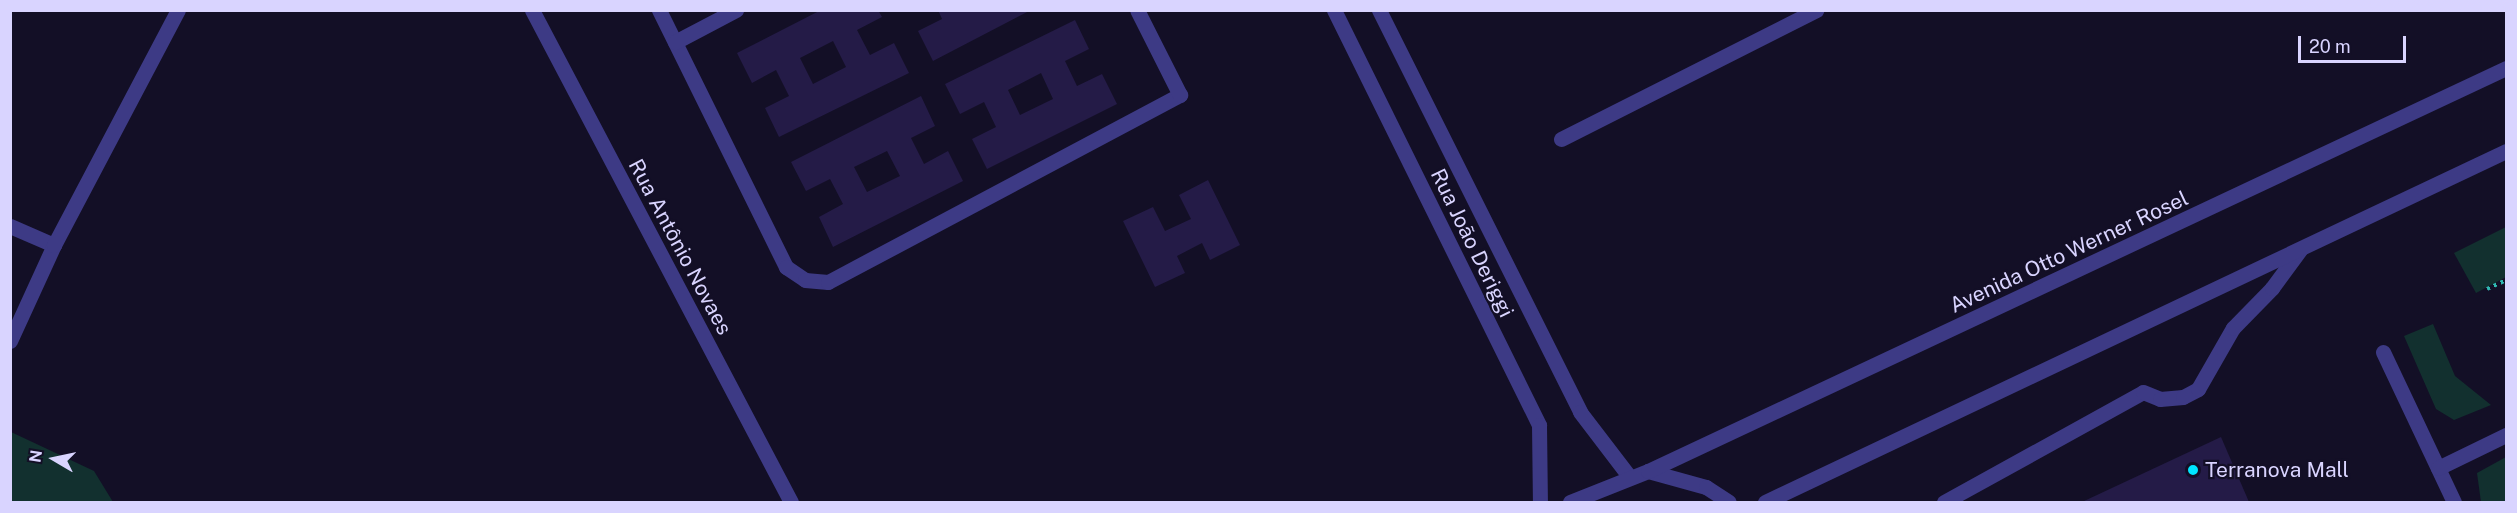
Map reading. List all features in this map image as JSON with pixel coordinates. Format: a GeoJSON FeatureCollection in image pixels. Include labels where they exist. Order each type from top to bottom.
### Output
{"type":"FeatureCollection","features":[{"type":"Feature","properties":{"kind":"street"},"geometry":{"type":"LineString","coordinates":[[10,341],[54,245],[178,10]]}},
{"type":"Feature","properties":{"kind":"street","name":"Rua Antônio Novaes"},"geometry":{"type":"LineString","coordinates":[[532,10],[791,502]]}},
{"type":"Feature","properties":{"kind":"street"},"geometry":{"type":"LineString","coordinates":[[659,10],[786,267],[805,280],[828,282],[1180,95],[1137,10]]}},
{"type":"Feature","properties":{"kind":"street"},"geometry":{"type":"LineString","coordinates":[[675,42],[736,10]]}},
{"type":"Feature","properties":{"kind":"street","name":"Rua João Deriggi"},"geometry":{"type":"LineString","coordinates":[[1334,10],[1539,425],[1540,502]]}},
{"type":"Feature","properties":{"kind":"street","name":"Rua João Deriggi"},"geometry":{"type":"LineString","coordinates":[[1379,10],[1580,412],[1629,476]]}},
{"type":"Feature","properties":{"kind":"street"},"geometry":{"type":"LineString","coordinates":[[1561,139],[1816,10]]}},
{"type":"Feature","properties":{"kind":"street","name":"Avenida Otto Werner Rosel"},"geometry":{"type":"LineString","coordinates":[[1570,502],[1629,476],[1648,471],[2506,68]]}},
{"type":"Feature","properties":{"kind":"street"},"geometry":{"type":"LineString","coordinates":[[1765,502],[2506,151]]}},
{"type":"Feature","properties":{"kind":"street"},"geometry":{"type":"LineString","coordinates":[[10,226],[54,245]]}},
{"type":"Feature","properties":{"kind":"street"},"geometry":{"type":"LineString","coordinates":[[1944,502],[2143,392],[2160,399],[2182,397],[2198,389],[2233,328],[2272,288],[2300,250]]}},
{"type":"Feature","properties":{"kind":"street"},"geometry":{"type":"LineString","coordinates":[[2383,352],[2454,502]]}},
{"type":"Feature","properties":{"kind":"street"},"geometry":{"type":"LineString","coordinates":[[2438,468],[2506,435]]}},
{"type":"Feature","properties":{"kind":"street"},"geometry":{"type":"LineString","coordinates":[[1648,471],[1706,487],[1729,502]]}},
{"type":"Feature","properties":{"kind":"path"},"geometry":{"type":"LineString","coordinates":[[2487,289],[2506,280]]}},
{"type":"Feature","properties":{"kind":"green space"},"geometry":{"type":"Polygon","coordinates":[[[2506,227],[2506,277],[2476,293],[2454,253],[2506,227]]]}},
{"type":"Feature","properties":{"kind":"green space"},"geometry":{"type":"Polygon","coordinates":[[[2433,324],[2455,376],[2491,405],[2454,420],[2436,409],[2404,336],[2433,324]]]}},
{"type":"Feature","properties":{"kind":"green space"},"geometry":{"type":"Polygon","coordinates":[[[11,432],[94,471],[113,502],[11,502],[11,432]]]}},
{"type":"Feature","properties":{"kind":"green space"},"geometry":{"type":"Polygon","coordinates":[[[2506,457],[2506,502],[2481,502],[2477,473],[2506,457]]]}},
{"type":"Feature","properties":{"kind":"building"},"geometry":{"type":"Polygon","coordinates":[[[821,10],[878,10],[882,17],[857,30],[870,55],[894,43],[909,73],[779,137],[765,108],[789,96],[776,70],[752,83],[737,53],[821,10]],[[833,41],[800,58],[813,84],[846,67],[833,41]]]}},
{"type":"Feature","properties":{"kind":"building"},"geometry":{"type":"Polygon","coordinates":[[[938,10],[1031,10],[933,61],[918,31],[942,19],[938,10]]]}},
{"type":"Feature","properties":{"kind":"building"},"geometry":{"type":"Polygon","coordinates":[[[1075,20],[1089,49],[1065,61],[1077,86],[1102,74],[1117,104],[987,169],[972,139],[996,127],[984,102],[960,114],[945,84],[1075,20]],[[1041,73],[1008,90],[1020,115],[1053,99],[1041,73]]]}},
{"type":"Feature","properties":{"kind":"building"},"geometry":{"type":"Polygon","coordinates":[[[921,96],[935,126],[911,138],[924,164],[948,151],[963,181],[833,247],[819,217],[843,204],[830,179],[806,191],[791,162],[921,96]],[[887,151],[854,167],[867,192],[900,176],[887,151]]]}},
{"type":"Feature","properties":{"kind":"building"},"geometry":{"type":"Polygon","coordinates":[[[1208,180],[1240,245],[1210,260],[1202,243],[1177,256],[1185,273],[1155,287],[1123,221],[1153,207],[1165,231],[1191,219],[1179,195],[1208,180]]]}},
{"type":"Feature","properties":{"kind":"building","name":"Terranova Mall"},"geometry":{"type":"Polygon","coordinates":[[[2221,437],[2249,502],[2082,502],[2221,437]]]}},
{"type":"Feature","properties":{"kind":"place","name":"Terranova Mall"},"geometry":{"type":"Point","coordinates":[2193,470]}}]}
